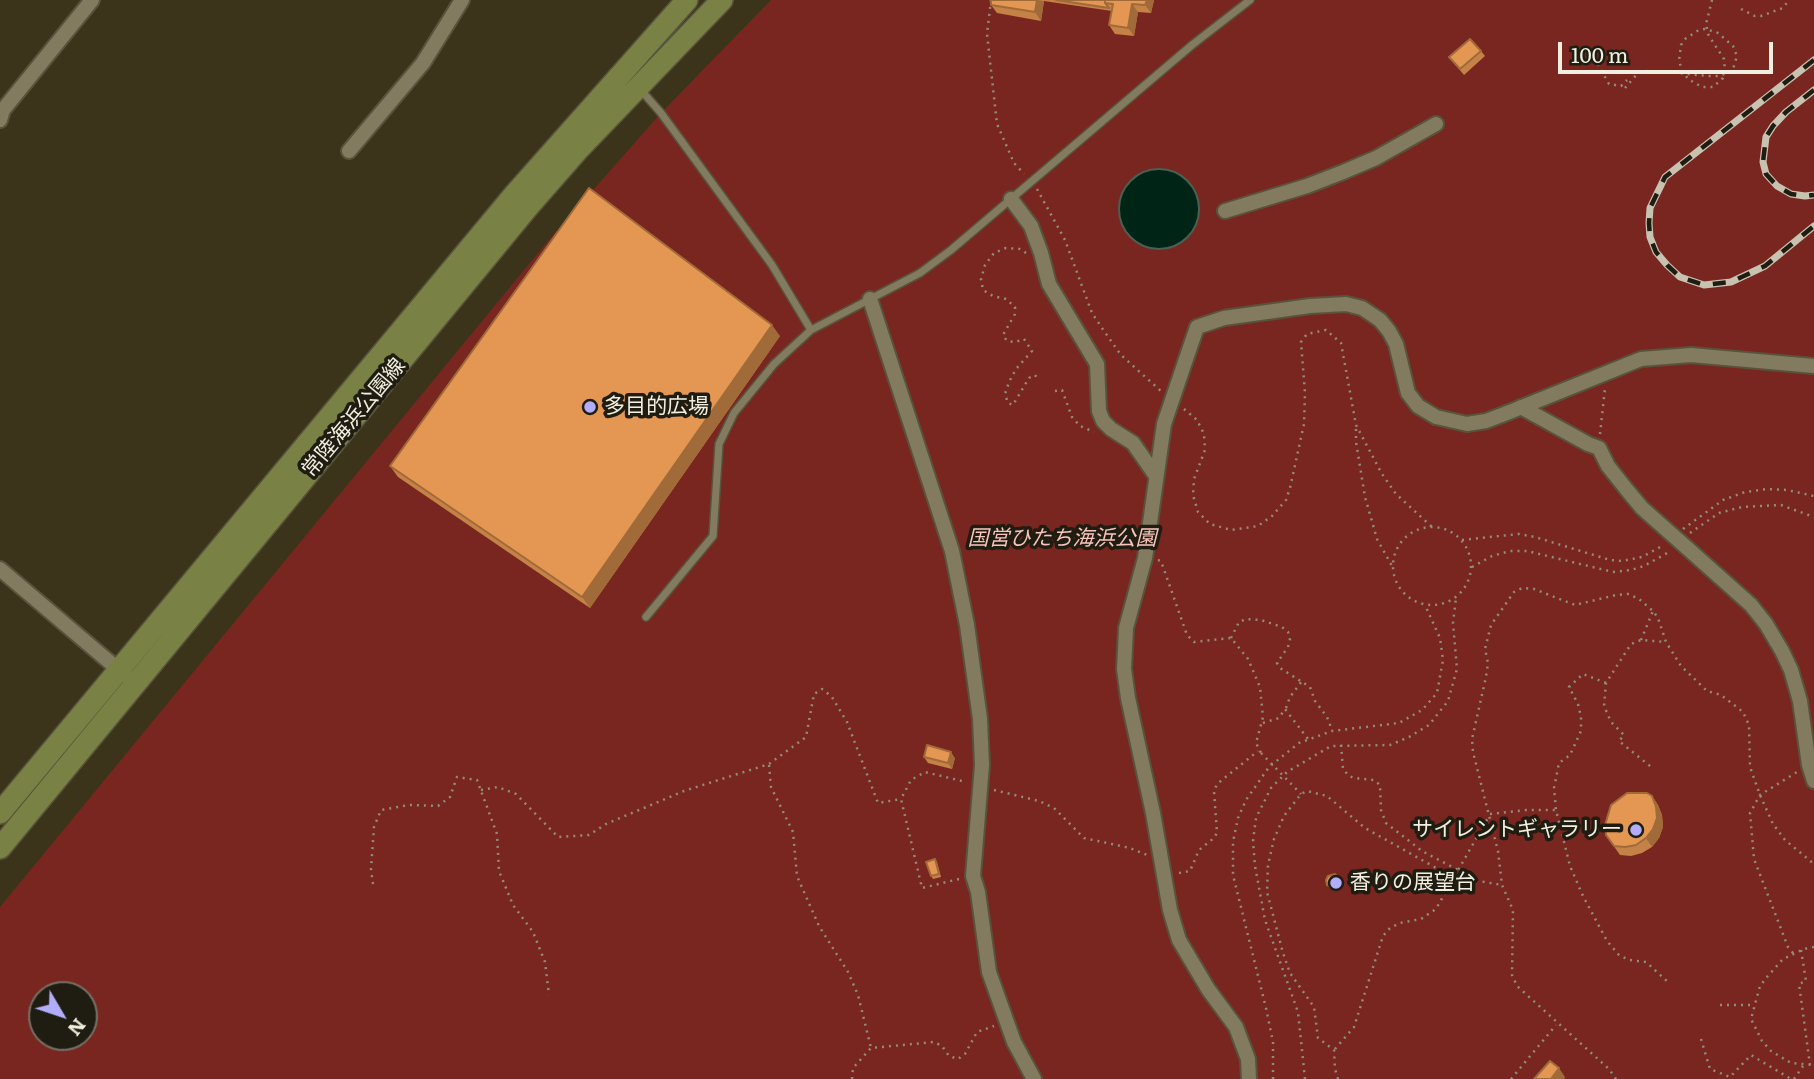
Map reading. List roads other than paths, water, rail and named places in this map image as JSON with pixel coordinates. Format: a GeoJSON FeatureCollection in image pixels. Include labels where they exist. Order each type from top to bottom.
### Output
{"type":"FeatureCollection","features":[{"type":"Feature","properties":{"kind":"main road","name":"常陸海浜公園線"},"geometry":{"type":"LineString","coordinates":[[0,813],[539,166],[687,0]]}},
{"type":"Feature","properties":{"kind":"main road","name":"常陸海浜公園線"},"geometry":{"type":"LineString","coordinates":[[0,848],[528,207],[722,0]]}},
{"type":"Feature","properties":{"kind":"street"},"geometry":{"type":"LineString","coordinates":[[1,113],[92,0]]}},
{"type":"Feature","properties":{"kind":"street"},"geometry":{"type":"LineString","coordinates":[[349,151],[423,62],[462,0]]}},
{"type":"Feature","properties":{"kind":"street"},"geometry":{"type":"LineString","coordinates":[[1225,211],[1307,186],[1376,158],[1436,124]]}},
{"type":"Feature","properties":{"kind":"street"},"geometry":{"type":"LineString","coordinates":[[1011,200],[1031,226],[1049,284],[1097,365],[1099,411],[1103,421],[1133,443],[1156,476]]}},
{"type":"Feature","properties":{"kind":"street"},"geometry":{"type":"LineString","coordinates":[[870,299],[954,563],[967,625],[980,719],[982,765],[973,876],[978,892],[981,932],[989,972],[999,1002],[1014,1042],[1034,1079]]}},
{"type":"Feature","properties":{"kind":"street"},"geometry":{"type":"LineString","coordinates":[[1249,1079],[1248,1059],[1236,1027],[1208,989],[1179,940],[1170,910],[1165,864],[1124,669],[1126,628],[1145,558],[1164,424],[1197,327],[1237,316],[1310,306],[1346,304],[1362,308],[1380,320],[1389,331],[1396,344],[1408,393],[1418,407],[1436,417],[1466,424],[1486,421],[1641,359],[1681,355],[1814,366]]}},
{"type":"Feature","properties":{"kind":"street"},"geometry":{"type":"LineString","coordinates":[[1521,407],[1588,444],[1599,447],[1608,466],[1642,508],[1681,546],[1751,605],[1766,624],[1791,670],[1800,701],[1809,765],[1814,781]]}},
{"type":"Feature","properties":{"kind":"street"},"geometry":{"type":"LineString","coordinates":[[0,569],[135,683]]}},
{"type":"Feature","properties":{"kind":"lane"},"geometry":{"type":"LineString","coordinates":[[646,617],[713,536],[719,444],[734,413],[774,364],[811,330],[920,273],[1011,200],[1192,45],[1250,0]]}},
{"type":"Feature","properties":{"kind":"lane"},"geometry":{"type":"LineString","coordinates":[[638,87],[661,113],[772,265],[811,330]]}},
{"type":"Feature","properties":{"kind":"railway"},"geometry":{"type":"LineString","coordinates":[[1814,60],[1665,177],[1650,208],[1649,223],[1650,237],[1656,252],[1667,265],[1680,277],[1704,285],[1731,282],[1765,266],[1814,226]]}},
{"type":"Feature","properties":{"kind":"railway"},"geometry":{"type":"LineString","coordinates":[[1814,90],[1773,126],[1766,137],[1763,162],[1766,174],[1777,186],[1791,194],[1814,195]]}},
{"type":"Feature","properties":{"kind":"place","name":"多目的広場"},"geometry":{"type":"Point","coordinates":[590,407]}},
{"type":"Feature","properties":{"kind":"place","name":"サイレントギャラリー"},"geometry":{"type":"Point","coordinates":[1636,830]}},
{"type":"Feature","properties":{"kind":"place","name":"香りの展望台"},"geometry":{"type":"Point","coordinates":[1336,883]}},
{"type":"Feature","properties":{"kind":"park label","name":"国営ひたち海浜公園"},"geometry":{"type":"Point","coordinates":[1062,539]}}]}
